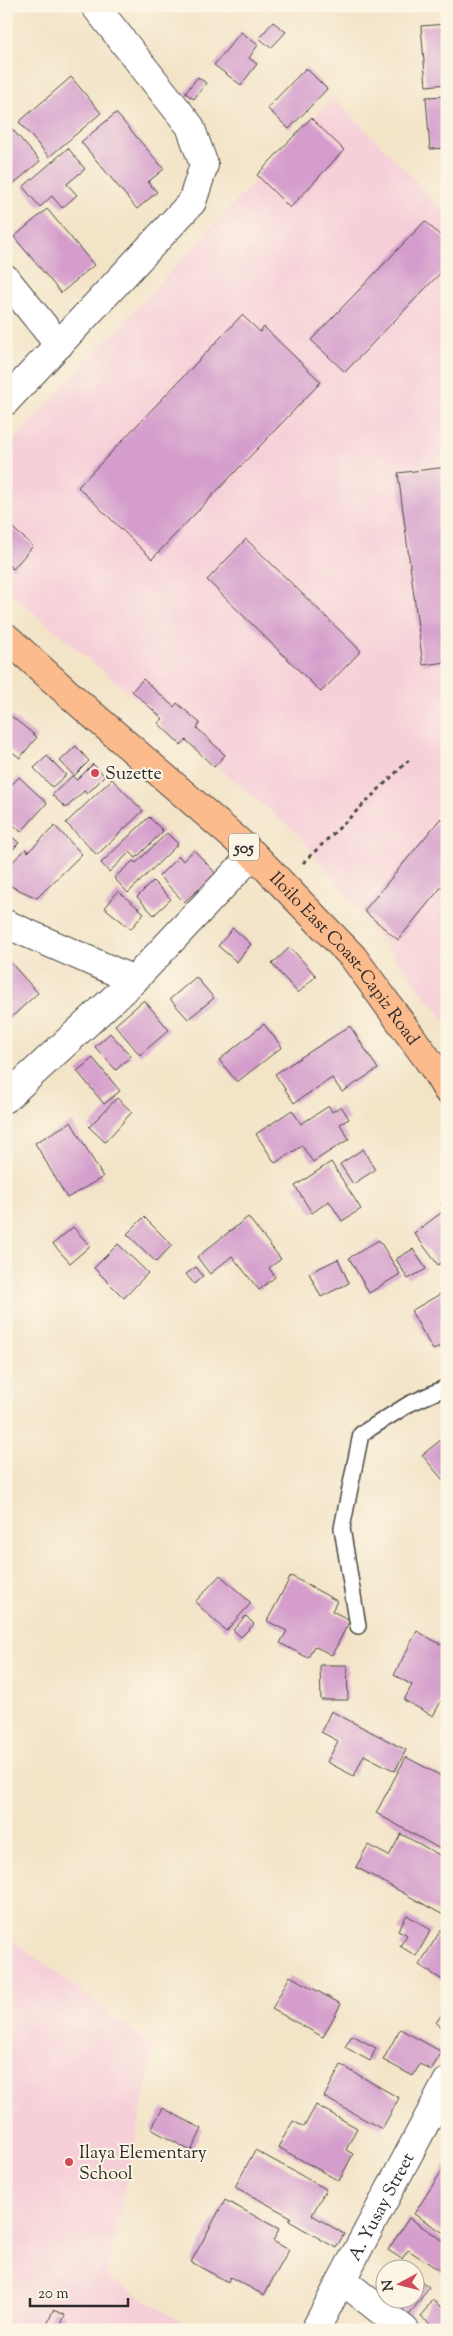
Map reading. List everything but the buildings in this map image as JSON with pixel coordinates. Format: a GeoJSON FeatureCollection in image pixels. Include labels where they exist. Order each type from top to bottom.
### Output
{"type":"FeatureCollection","features":[{"type":"Feature","properties":{"kind":"main road","name":"Iloilo East Coast-Capiz Road"},"geometry":{"type":"LineString","coordinates":[[6,637],[72,697],[253,854],[353,957],[434,1068],[447,1090]]}},
{"type":"Feature","properties":{"kind":"street"},"geometry":{"type":"LineString","coordinates":[[6,401],[192,202],[204,165],[190,126],[95,6]]}},
{"type":"Feature","properties":{"kind":"street"},"geometry":{"type":"LineString","coordinates":[[6,279],[59,345]]}},
{"type":"Feature","properties":{"kind":"street"},"geometry":{"type":"LineString","coordinates":[[6,1098],[134,980],[253,854]]}},
{"type":"Feature","properties":{"kind":"street"},"geometry":{"type":"LineString","coordinates":[[6,924],[134,980]]}},
{"type":"Feature","properties":{"kind":"street","name":"A. Yusay Street"},"geometry":{"type":"LineString","coordinates":[[315,2330],[447,2082]]}},
{"type":"Feature","properties":{"kind":"street"},"geometry":{"type":"LineString","coordinates":[[342,2280],[405,2330]]}},
{"type":"Feature","properties":{"kind":"lane"},"geometry":{"type":"LineString","coordinates":[[358,1626],[342,1528],[361,1434],[409,1404],[447,1387]]}},
{"type":"Feature","properties":{"kind":"path"},"geometry":{"type":"LineString","coordinates":[[282,884],[408,760]]}},
{"type":"Feature","properties":{"kind":"shaded area"},"geometry":{"type":"Polygon","coordinates":[[[333,97],[447,213],[447,1023],[297,833],[6,590],[6,448],[333,97]]]}},
{"type":"Feature","properties":{"kind":"shaded area","name":"Ilaya Elementary School"},"geometry":{"type":"Polygon","coordinates":[[[6,1935],[155,2048],[106,2276],[194,2330],[6,2330],[6,1935]]]}},
{"type":"Feature","properties":{"kind":"place","name":"Suzette"},"geometry":{"type":"Point","coordinates":[95,773]}},
{"type":"Feature","properties":{"kind":"place","name":"Ilaya Elementary School"},"geometry":{"type":"Point","coordinates":[69,2162]}}]}
